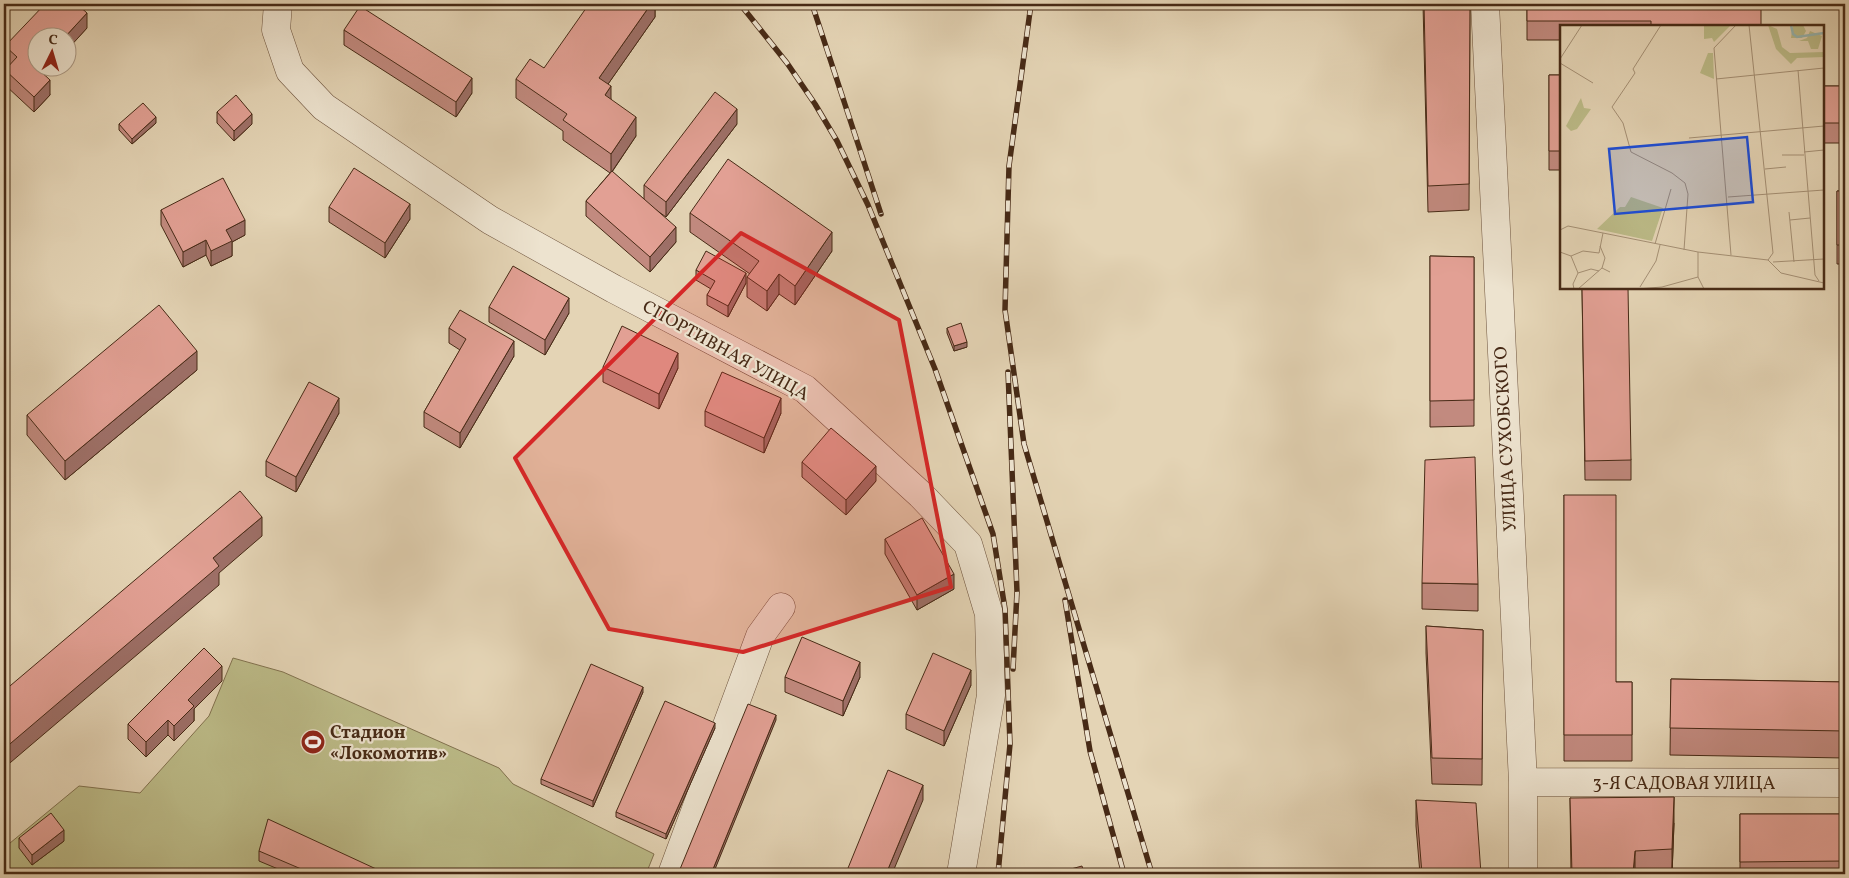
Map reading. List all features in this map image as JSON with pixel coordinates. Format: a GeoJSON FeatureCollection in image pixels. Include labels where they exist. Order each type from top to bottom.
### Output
{"type":"FeatureCollection","features":[{"type":"Feature","properties":{"kind":"street","name":"СПОРТИВНАЯ УЛИЦА"},"geometry":{"type":"LineString","coordinates":[[278,4],[276,30],[290,71],[324,107],[490,220],[614,289],[805,389],[921,495],[968,544],[989,614],[991,695],[961,874]]}},
{"type":"Feature","properties":{"kind":"street","name":"УЛИЦА СУХОБСКОГО"},"geometry":{"type":"LineString","coordinates":[[1485,4],[1523,782],[1523,874]]}},
{"type":"Feature","properties":{"kind":"street"},"geometry":{"type":"LineString","coordinates":[[672,874],[760,636],[781,607]]}},
{"type":"Feature","properties":{"kind":"street","name":"3-Я САДОВАЯ УЛИЦА"},"geometry":{"type":"LineString","coordinates":[[1523,782],[1845,784]]}},
{"type":"Feature","properties":{"kind":"highlighted area"},"geometry":{"type":"Polygon","coordinates":[[[741,233],[899,320],[951,587],[743,652],[609,629],[515,458],[741,233]]]}},
{"type":"Feature","properties":{"kind":"shaded area","name":"Стадион «Локомотив»"},"geometry":{"type":"Polygon","coordinates":[[[233,658],[283,672],[499,768],[513,784],[654,854],[646,874],[4,874],[4,848],[79,786],[140,793],[209,716],[233,658]]]}},
{"type":"Feature","properties":{"kind":"building"},"geometry":{"type":"Polygon","coordinates":[[[45,4],[77,4],[87,13],[73,28],[28,28],[28,78],[48,78],[50,80],[34,97],[5,70],[17,57],[5,46],[45,4]]]}},
{"type":"Feature","properties":{"kind":"building"},"geometry":{"type":"Polygon","coordinates":[[[589,4],[651,4],[599,78],[611,86],[605,95],[636,117],[611,154],[563,120],[567,114],[516,79],[530,59],[544,68],[589,4]]]}},
{"type":"Feature","properties":{"kind":"building"},"geometry":{"type":"Polygon","coordinates":[[[1424,4],[1470,4],[1469,184],[1428,186],[1424,4]]]}},
{"type":"Feature","properties":{"kind":"building"},"geometry":{"type":"Polygon","coordinates":[[[1527,4],[1761,4],[1761,25],[1651,25],[1651,21],[1527,21],[1527,4]]]}},
{"type":"Feature","properties":{"kind":"building"},"geometry":{"type":"Polygon","coordinates":[[[360,6],[472,78],[456,102],[344,30],[360,6]]]}},
{"type":"Feature","properties":{"kind":"building"},"geometry":{"type":"Polygon","coordinates":[[[1549,75],[1560,75],[1560,151],[1549,151],[1549,75]]]}},
{"type":"Feature","properties":{"kind":"building"},"geometry":{"type":"Polygon","coordinates":[[[1824,86],[1845,86],[1845,123],[1824,123],[1824,86]]]}},
{"type":"Feature","properties":{"kind":"building"},"geometry":{"type":"Polygon","coordinates":[[[715,92],[737,109],[666,202],[644,185],[715,92]]]}},
{"type":"Feature","properties":{"kind":"building"},"geometry":{"type":"Polygon","coordinates":[[[236,95],[252,114],[234,131],[217,112],[236,95]]]}},
{"type":"Feature","properties":{"kind":"building"},"geometry":{"type":"Polygon","coordinates":[[[143,103],[156,117],[132,139],[119,124],[143,103]]]}},
{"type":"Feature","properties":{"kind":"building"},"geometry":{"type":"Polygon","coordinates":[[[728,159],[832,232],[795,286],[779,274],[767,291],[747,277],[759,261],[690,213],[728,159]]]}},
{"type":"Feature","properties":{"kind":"building"},"geometry":{"type":"Polygon","coordinates":[[[354,168],[410,204],[385,243],[329,207],[354,168]]]}},
{"type":"Feature","properties":{"kind":"building"},"geometry":{"type":"Polygon","coordinates":[[[612,171],[676,227],[650,257],[586,201],[612,171]]]}},
{"type":"Feature","properties":{"kind":"building"},"geometry":{"type":"Polygon","coordinates":[[[223,178],[245,220],[226,230],[232,241],[211,251],[206,240],[183,252],[161,210],[223,178]]]}},
{"type":"Feature","properties":{"kind":"building"},"geometry":{"type":"Polygon","coordinates":[[[1837,191],[1845,191],[1845,245],[1837,245],[1837,191]]]}},
{"type":"Feature","properties":{"kind":"building"},"geometry":{"type":"Polygon","coordinates":[[[706,251],[746,273],[728,306],[707,295],[715,281],[696,270],[706,251]]]}},
{"type":"Feature","properties":{"kind":"building"},"geometry":{"type":"Polygon","coordinates":[[[1430,256],[1474,257],[1474,400],[1430,401],[1430,256]]]}},
{"type":"Feature","properties":{"kind":"building"},"geometry":{"type":"Polygon","coordinates":[[[513,266],[569,298],[545,340],[489,307],[513,266]]]}},
{"type":"Feature","properties":{"kind":"building"},"geometry":{"type":"Polygon","coordinates":[[[1582,289],[1628,289],[1631,460],[1585,461],[1582,289]]]}},
{"type":"Feature","properties":{"kind":"building"},"geometry":{"type":"Polygon","coordinates":[[[159,305],[197,351],[65,461],[27,415],[159,305]]]}},
{"type":"Feature","properties":{"kind":"building"},"geometry":{"type":"Polygon","coordinates":[[[460,310],[514,341],[460,433],[424,412],[466,339],[449,328],[460,310]]]}},
{"type":"Feature","properties":{"kind":"building"},"geometry":{"type":"Polygon","coordinates":[[[961,323],[967,342],[954,346],[947,328],[961,323]]]}},
{"type":"Feature","properties":{"kind":"building"},"geometry":{"type":"Polygon","coordinates":[[[622,326],[678,353],[659,394],[603,367],[622,326]]]}},
{"type":"Feature","properties":{"kind":"building"},"geometry":{"type":"Polygon","coordinates":[[[722,372],[781,398],[764,438],[705,411],[722,372]]]}},
{"type":"Feature","properties":{"kind":"building"},"geometry":{"type":"Polygon","coordinates":[[[309,382],[339,398],[296,477],[266,461],[309,382]]]}},
{"type":"Feature","properties":{"kind":"building"},"geometry":{"type":"Polygon","coordinates":[[[831,428],[876,466],[846,500],[802,462],[831,428]]]}},
{"type":"Feature","properties":{"kind":"building"},"geometry":{"type":"Polygon","coordinates":[[[1475,457],[1478,584],[1422,583],[1425,460],[1475,457]]]}},
{"type":"Feature","properties":{"kind":"building"},"geometry":{"type":"Polygon","coordinates":[[[240,491],[262,517],[213,558],[219,566],[4,749],[4,691],[240,491]]]}},
{"type":"Feature","properties":{"kind":"building"},"geometry":{"type":"Polygon","coordinates":[[[1564,495],[1616,495],[1616,682],[1632,682],[1632,735],[1564,735],[1564,495]]]}},
{"type":"Feature","properties":{"kind":"building"},"geometry":{"type":"Polygon","coordinates":[[[922,518],[954,574],[917,595],[885,539],[922,518]]]}},
{"type":"Feature","properties":{"kind":"building"},"geometry":{"type":"Polygon","coordinates":[[[1426,626],[1483,630],[1482,759],[1432,758],[1426,626]]]}},
{"type":"Feature","properties":{"kind":"building"},"geometry":{"type":"Polygon","coordinates":[[[802,637],[860,662],[843,701],[785,677],[802,637]]]}},
{"type":"Feature","properties":{"kind":"building"},"geometry":{"type":"Polygon","coordinates":[[[204,648],[222,666],[188,700],[194,706],[174,726],[168,720],[146,742],[128,724],[204,648]]]}},
{"type":"Feature","properties":{"kind":"building"},"geometry":{"type":"Polygon","coordinates":[[[933,653],[971,670],[944,731],[906,714],[933,653]]]}},
{"type":"Feature","properties":{"kind":"building"},"geometry":{"type":"Polygon","coordinates":[[[591,664],[643,687],[593,801],[541,779],[591,664]]]}},
{"type":"Feature","properties":{"kind":"building"},"geometry":{"type":"Polygon","coordinates":[[[1671,679],[1845,682],[1845,731],[1670,728],[1671,679]]]}},
{"type":"Feature","properties":{"kind":"building"},"geometry":{"type":"Polygon","coordinates":[[[665,701],[715,723],[666,834],[616,812],[665,701]]]}},
{"type":"Feature","properties":{"kind":"building"},"geometry":{"type":"Polygon","coordinates":[[[748,704],[776,715],[711,874],[678,874],[748,704]]]}},
{"type":"Feature","properties":{"kind":"building"},"geometry":{"type":"Polygon","coordinates":[[[888,770],[923,785],[886,874],[846,873],[888,770]]]}},
{"type":"Feature","properties":{"kind":"building"},"geometry":{"type":"Polygon","coordinates":[[[1674,797],[1672,849],[1635,851],[1633,874],[1572,874],[1570,798],[1674,797]]]}},
{"type":"Feature","properties":{"kind":"building"},"geometry":{"type":"Polygon","coordinates":[[[1416,800],[1476,803],[1481,874],[1422,874],[1416,800]]]}},
{"type":"Feature","properties":{"kind":"building"},"geometry":{"type":"Polygon","coordinates":[[[51,813],[64,830],[32,855],[19,838],[51,813]]]}},
{"type":"Feature","properties":{"kind":"building"},"geometry":{"type":"Polygon","coordinates":[[[1740,814],[1845,814],[1845,861],[1740,862],[1740,814]]]}},
{"type":"Feature","properties":{"kind":"building"},"geometry":{"type":"Polygon","coordinates":[[[268,819],[387,874],[313,874],[259,851],[268,819]]]}},
{"type":"Feature","properties":{"kind":"building"},"geometry":{"type":"Polygon","coordinates":[[[1082,866],[1084,874],[1061,874],[1060,872],[1082,866]]]}},
{"type":"Feature","properties":{"kind":"railway"},"geometry":{"type":"LineString","coordinates":[[740,4],[787,63],[815,104],[837,141],[868,205],[935,369],[993,534],[1005,609],[1010,744],[998,874]]}},
{"type":"Feature","properties":{"kind":"railway"},"geometry":{"type":"LineString","coordinates":[[812,4],[881,214]]}},
{"type":"Feature","properties":{"kind":"railway"},"geometry":{"type":"LineString","coordinates":[[1031,4],[1009,166],[1005,310],[1024,444],[1152,874]]}},
{"type":"Feature","properties":{"kind":"railway"},"geometry":{"type":"LineString","coordinates":[[1008,372],[1017,592],[1013,669]]}},
{"type":"Feature","properties":{"kind":"railway"},"geometry":{"type":"LineString","coordinates":[[1065,600],[1090,751],[1124,874]]}},
{"type":"Feature","properties":{"kind":"place","name":"Стадион «Локомотив»"},"geometry":{"type":"Point","coordinates":[313,742]}}]}
